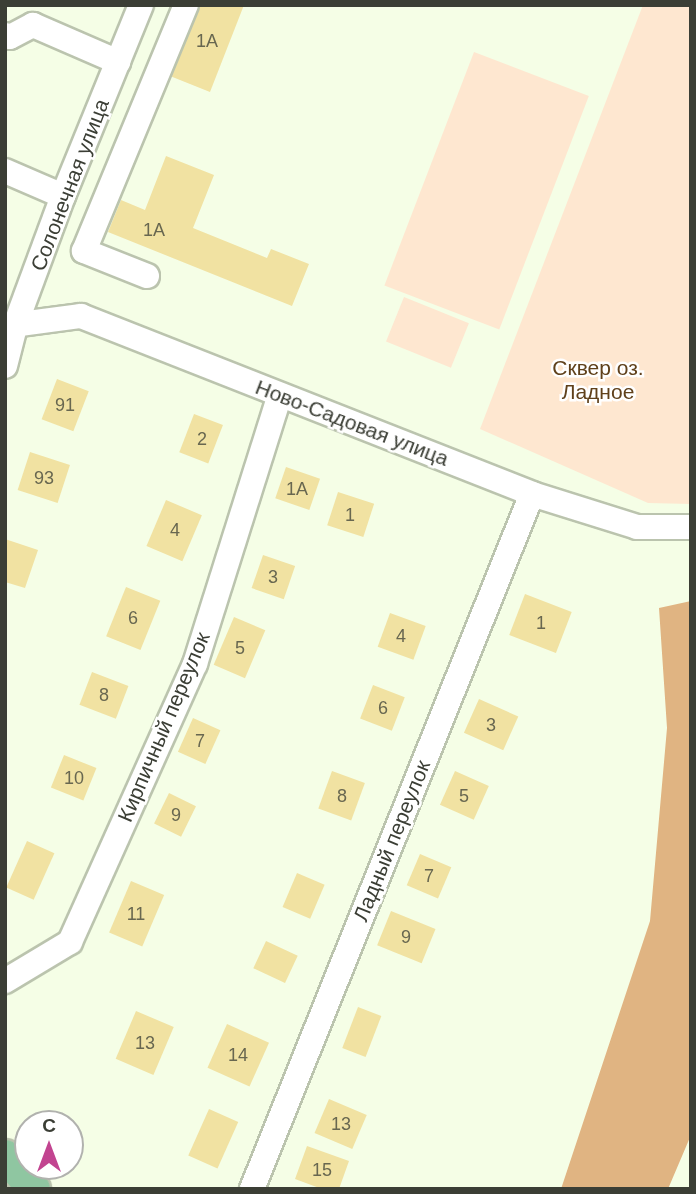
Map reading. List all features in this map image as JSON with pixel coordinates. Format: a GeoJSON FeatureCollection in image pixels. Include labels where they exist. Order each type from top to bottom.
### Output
{"type":"FeatureCollection","features":[{"type":"Feature","properties":{"kind":"main road"},"geometry":{"type":"LineString","coordinates":[[5,1156],[34,1189]]}},
{"type":"Feature","properties":{"kind":"street","name":"Солонечная улица"},"geometry":{"type":"LineString","coordinates":[[5,366],[11,324],[141,5]]}},
{"type":"Feature","properties":{"kind":"street"},"geometry":{"type":"LineString","coordinates":[[147,276],[84,251],[186,5]]}},
{"type":"Feature","properties":{"kind":"street"},"geometry":{"type":"LineString","coordinates":[[5,35],[10,37],[33,25],[118,62]]}},
{"type":"Feature","properties":{"kind":"street"},"geometry":{"type":"LineString","coordinates":[[5,171],[63,196]]}},
{"type":"Feature","properties":{"kind":"street","name":"Ново-Садовая улица"},"geometry":{"type":"LineString","coordinates":[[11,324],[81,317],[532,494],[637,527],[691,527]]}},
{"type":"Feature","properties":{"kind":"street","name":"Кирпичный переулок"},"geometry":{"type":"LineString","coordinates":[[5,981],[70,942],[195,664],[281,395]]}},
{"type":"Feature","properties":{"kind":"street","name":"Ладный переулок"},"geometry":{"type":"LineString","coordinates":[[252,1189],[532,494]]}},
{"type":"Feature","properties":{"kind":"green space","name":"Сквер оз. Ладное"},"geometry":{"type":"Polygon","coordinates":[[[643,5],[691,5],[691,504],[648,503],[480,429],[643,5]]]}},
{"type":"Feature","properties":{"kind":"green space"},"geometry":{"type":"Polygon","coordinates":[[[474,52],[589,96],[499,329],[384,285],[474,52]]]}},
{"type":"Feature","properties":{"kind":"green space"},"geometry":{"type":"Polygon","coordinates":[[[404,297],[469,323],[451,368],[386,342],[404,297]]]}},
{"type":"Feature","properties":{"kind":"shaded area"},"geometry":{"type":"Polygon","coordinates":[[[691,601],[691,1135],[668,1189],[561,1189],[650,921],[667,728],[659,608],[691,601]]]}},
{"type":"Feature","properties":{"kind":"building"},"geometry":{"type":"Polygon","coordinates":[[[198,5],[244,5],[210,92],[170,76],[198,5]]]}},
{"type":"Feature","properties":{"kind":"building"},"geometry":{"type":"Polygon","coordinates":[[[166,156],[214,175],[193,228],[267,258],[271,249],[309,264],[292,306],[108,232],[121,200],[145,210],[166,156]]]}},
{"type":"Feature","properties":{"kind":"building"},"geometry":{"type":"Polygon","coordinates":[[[57,379],[89,391],[73,431],[42,419],[57,379]]]}},
{"type":"Feature","properties":{"kind":"building"},"geometry":{"type":"Polygon","coordinates":[[[194,414],[223,425],[208,463],[179,452],[194,414]]]}},
{"type":"Feature","properties":{"kind":"building"},"geometry":{"type":"Polygon","coordinates":[[[30,452],[70,465],[58,503],[18,490],[30,452]]]}},
{"type":"Feature","properties":{"kind":"building"},"geometry":{"type":"Polygon","coordinates":[[[286,467],[320,479],[309,510],[275,498],[286,467]]]}},
{"type":"Feature","properties":{"kind":"building"},"geometry":{"type":"Polygon","coordinates":[[[338,492],[374,504],[363,537],[327,525],[338,492]]]}},
{"type":"Feature","properties":{"kind":"building"},"geometry":{"type":"Polygon","coordinates":[[[166,500],[202,515],[182,561],[146,546],[166,500]]]}},
{"type":"Feature","properties":{"kind":"building"},"geometry":{"type":"Polygon","coordinates":[[[5,539],[38,550],[25,588],[5,582],[5,539]]]}},
{"type":"Feature","properties":{"kind":"building"},"geometry":{"type":"Polygon","coordinates":[[[263,555],[295,566],[284,599],[252,588],[263,555]]]}},
{"type":"Feature","properties":{"kind":"building"},"geometry":{"type":"Polygon","coordinates":[[[126,587],[160,601],[140,650],[106,636],[126,587]]]}},
{"type":"Feature","properties":{"kind":"building"},"geometry":{"type":"Polygon","coordinates":[[[525,594],[572,612],[556,653],[509,635],[525,594]]]}},
{"type":"Feature","properties":{"kind":"building"},"geometry":{"type":"Polygon","coordinates":[[[390,613],[426,626],[413,660],[378,647],[390,613]]]}},
{"type":"Feature","properties":{"kind":"building"},"geometry":{"type":"Polygon","coordinates":[[[234,617],[265,630],[245,678],[214,665],[234,617]]]}},
{"type":"Feature","properties":{"kind":"building"},"geometry":{"type":"Polygon","coordinates":[[[92,672],[128,686],[116,719],[79,705],[92,672]]]}},
{"type":"Feature","properties":{"kind":"building"},"geometry":{"type":"Polygon","coordinates":[[[373,685],[405,697],[392,731],[360,719],[373,685]]]}},
{"type":"Feature","properties":{"kind":"building"},"geometry":{"type":"Polygon","coordinates":[[[479,699],[518,716],[503,750],[464,733],[479,699]]]}},
{"type":"Feature","properties":{"kind":"building"},"geometry":{"type":"Polygon","coordinates":[[[193,718],[220,730],[205,764],[178,752],[193,718]]]}},
{"type":"Feature","properties":{"kind":"building"},"geometry":{"type":"Polygon","coordinates":[[[64,755],[96,768],[83,801],[51,787],[64,755]]]}},
{"type":"Feature","properties":{"kind":"building"},"geometry":{"type":"Polygon","coordinates":[[[332,771],[365,783],[351,821],[318,809],[332,771]]]}},
{"type":"Feature","properties":{"kind":"building"},"geometry":{"type":"Polygon","coordinates":[[[455,771],[489,786],[474,820],[440,805],[455,771]]]}},
{"type":"Feature","properties":{"kind":"building"},"geometry":{"type":"Polygon","coordinates":[[[169,793],[196,806],[181,837],[154,824],[169,793]]]}},
{"type":"Feature","properties":{"kind":"building"},"geometry":{"type":"Polygon","coordinates":[[[27,841],[54,853],[34,900],[6,888],[27,841]]]}},
{"type":"Feature","properties":{"kind":"building"},"geometry":{"type":"Polygon","coordinates":[[[420,854],[451,867],[438,899],[407,885],[420,854]]]}},
{"type":"Feature","properties":{"kind":"building"},"geometry":{"type":"Polygon","coordinates":[[[297,873],[325,885],[310,919],[283,907],[297,873]]]}},
{"type":"Feature","properties":{"kind":"building"},"geometry":{"type":"Polygon","coordinates":[[[131,881],[164,895],[142,947],[109,933],[131,881]]]}},
{"type":"Feature","properties":{"kind":"building"},"geometry":{"type":"Polygon","coordinates":[[[391,911],[436,929],[422,963],[377,945],[391,911]]]}},
{"type":"Feature","properties":{"kind":"building"},"geometry":{"type":"Polygon","coordinates":[[[266,941],[298,956],[285,983],[253,968],[266,941]]]}},
{"type":"Feature","properties":{"kind":"building"},"geometry":{"type":"Polygon","coordinates":[[[358,1007],[381,1016],[366,1057],[342,1048],[358,1007]]]}},
{"type":"Feature","properties":{"kind":"building"},"geometry":{"type":"Polygon","coordinates":[[[136,1011],[174,1027],[153,1075],[116,1059],[136,1011]]]}},
{"type":"Feature","properties":{"kind":"building"},"geometry":{"type":"Polygon","coordinates":[[[227,1024],[269,1043],[249,1087],[207,1068],[227,1024]]]}},
{"type":"Feature","properties":{"kind":"building"},"geometry":{"type":"Polygon","coordinates":[[[329,1099],[367,1115],[352,1149],[315,1133],[329,1099]]]}},
{"type":"Feature","properties":{"kind":"building"},"geometry":{"type":"Polygon","coordinates":[[[209,1109],[238,1122],[217,1169],[188,1156],[209,1109]]]}},
{"type":"Feature","properties":{"kind":"building"},"geometry":{"type":"Polygon","coordinates":[[[307,1146],[349,1161],[339,1189],[322,1189],[295,1179],[307,1146]]]}}]}
